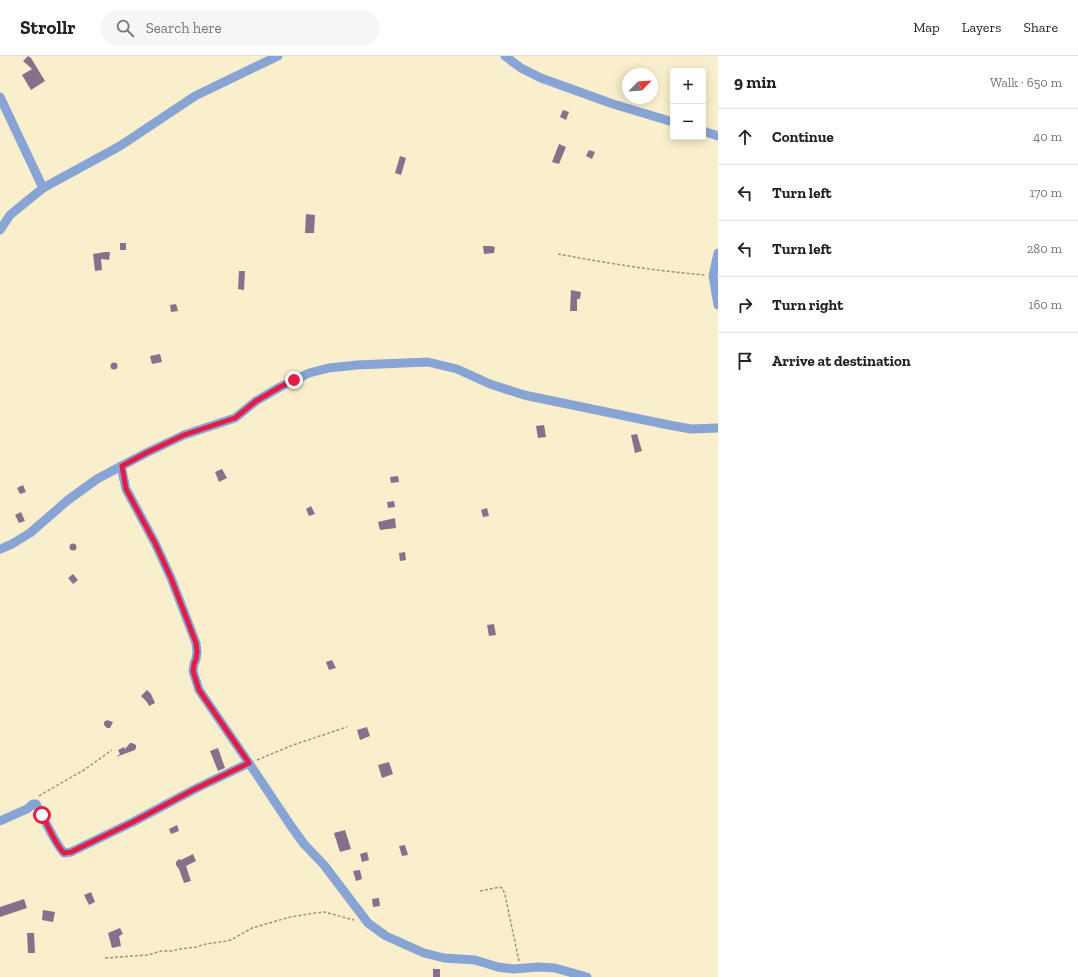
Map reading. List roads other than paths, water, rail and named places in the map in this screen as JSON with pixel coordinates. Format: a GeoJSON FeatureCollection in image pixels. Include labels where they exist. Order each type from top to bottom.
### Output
{"type":"FeatureCollection","features":[{"type":"Feature","properties":{"kind":"street"},"geometry":{"type":"LineString","coordinates":[[0,230],[10,215],[43,188],[120,146],[195,96],[278,56]]}},
{"type":"Feature","properties":{"kind":"street"},"geometry":{"type":"LineString","coordinates":[[505,56],[521,68],[541,78],[613,104],[670,121]]}},
{"type":"Feature","properties":{"kind":"street"},"geometry":{"type":"LineString","coordinates":[[0,97],[43,188]]}},
{"type":"Feature","properties":{"kind":"street"},"geometry":{"type":"LineString","coordinates":[[706,132],[718,136]]}},
{"type":"Feature","properties":{"kind":"street"},"geometry":{"type":"LineString","coordinates":[[718,253],[713,276],[718,305]]}},
{"type":"Feature","properties":{"kind":"street"},"geometry":{"type":"LineString","coordinates":[[0,549],[12,544],[30,533],[81,490],[97,479],[184,435],[235,418],[256,401],[280,387],[309,373],[329,368],[357,365],[428,362],[458,369],[490,384],[524,395],[691,429],[718,428]]}},
{"type":"Feature","properties":{"kind":"street"},"geometry":{"type":"LineString","coordinates":[[122,466],[126,489],[155,543],[171,578],[196,643],[197,652],[193,671],[199,690],[304,844],[324,865],[368,923],[386,936],[424,953],[444,958],[475,960],[498,967],[513,969],[539,967],[555,968],[587,977]]}},
{"type":"Feature","properties":{"kind":"street"},"geometry":{"type":"LineString","coordinates":[[0,821],[28,809],[33,804],[36,804],[57,843],[64,853],[67,853],[106,836],[195,789],[249,763]]}}]}
